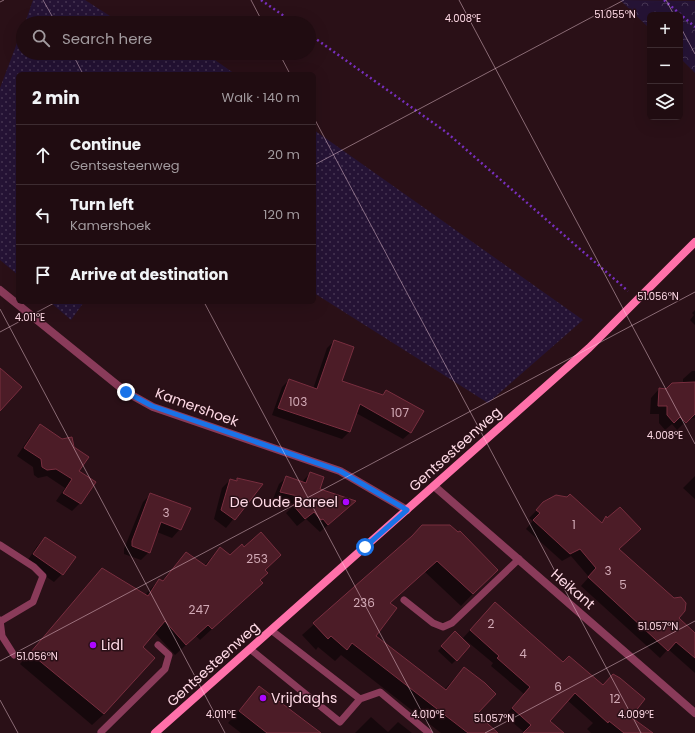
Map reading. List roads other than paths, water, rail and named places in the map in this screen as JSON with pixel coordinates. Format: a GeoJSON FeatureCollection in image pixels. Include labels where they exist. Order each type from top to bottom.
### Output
{"type":"FeatureCollection","features":[{"type":"Feature","properties":{"kind":"main road","name":"Gentsesteenweg"},"geometry":{"type":"LineString","coordinates":[[155,733],[589,348],[695,242]]}},
{"type":"Feature","properties":{"kind":"street","name":"Kamershoek"},"geometry":{"type":"LineString","coordinates":[[0,290],[16,303]]}},
{"type":"Feature","properties":{"kind":"street","name":"Kamershoek"},"geometry":{"type":"LineString","coordinates":[[17,304],[126,392],[146,403],[340,471],[407,510]]}},
{"type":"Feature","properties":{"kind":"street","name":"Heikant"},"geometry":{"type":"LineString","coordinates":[[434,486],[695,713]]}},
{"type":"Feature","properties":{"kind":"lane"},"geometry":{"type":"LineString","coordinates":[[0,545],[34,568],[43,576],[33,602],[1,620],[2,636],[14,655]]}},
{"type":"Feature","properties":{"kind":"lane"},"geometry":{"type":"LineString","coordinates":[[404,600],[433,623],[443,628],[452,623],[518,559]]}},
{"type":"Feature","properties":{"kind":"lane"},"geometry":{"type":"LineString","coordinates":[[271,630],[360,699]]}},
{"type":"Feature","properties":{"kind":"lane"},"geometry":{"type":"LineString","coordinates":[[101,732],[165,669],[169,655],[158,645]]}},
{"type":"Feature","properties":{"kind":"lane"},"geometry":{"type":"LineString","coordinates":[[250,649],[340,722],[360,699],[380,692],[429,733]]}},
{"type":"Feature","properties":{"kind":"place","name":"De Oude Bareel"},"geometry":{"type":"Point","coordinates":[346,502]}},
{"type":"Feature","properties":{"kind":"place","name":"Lidl"},"geometry":{"type":"Point","coordinates":[93,645]}},
{"type":"Feature","properties":{"kind":"place","name":"Vrijdaghs"},"geometry":{"type":"Point","coordinates":[263,698]}}]}
